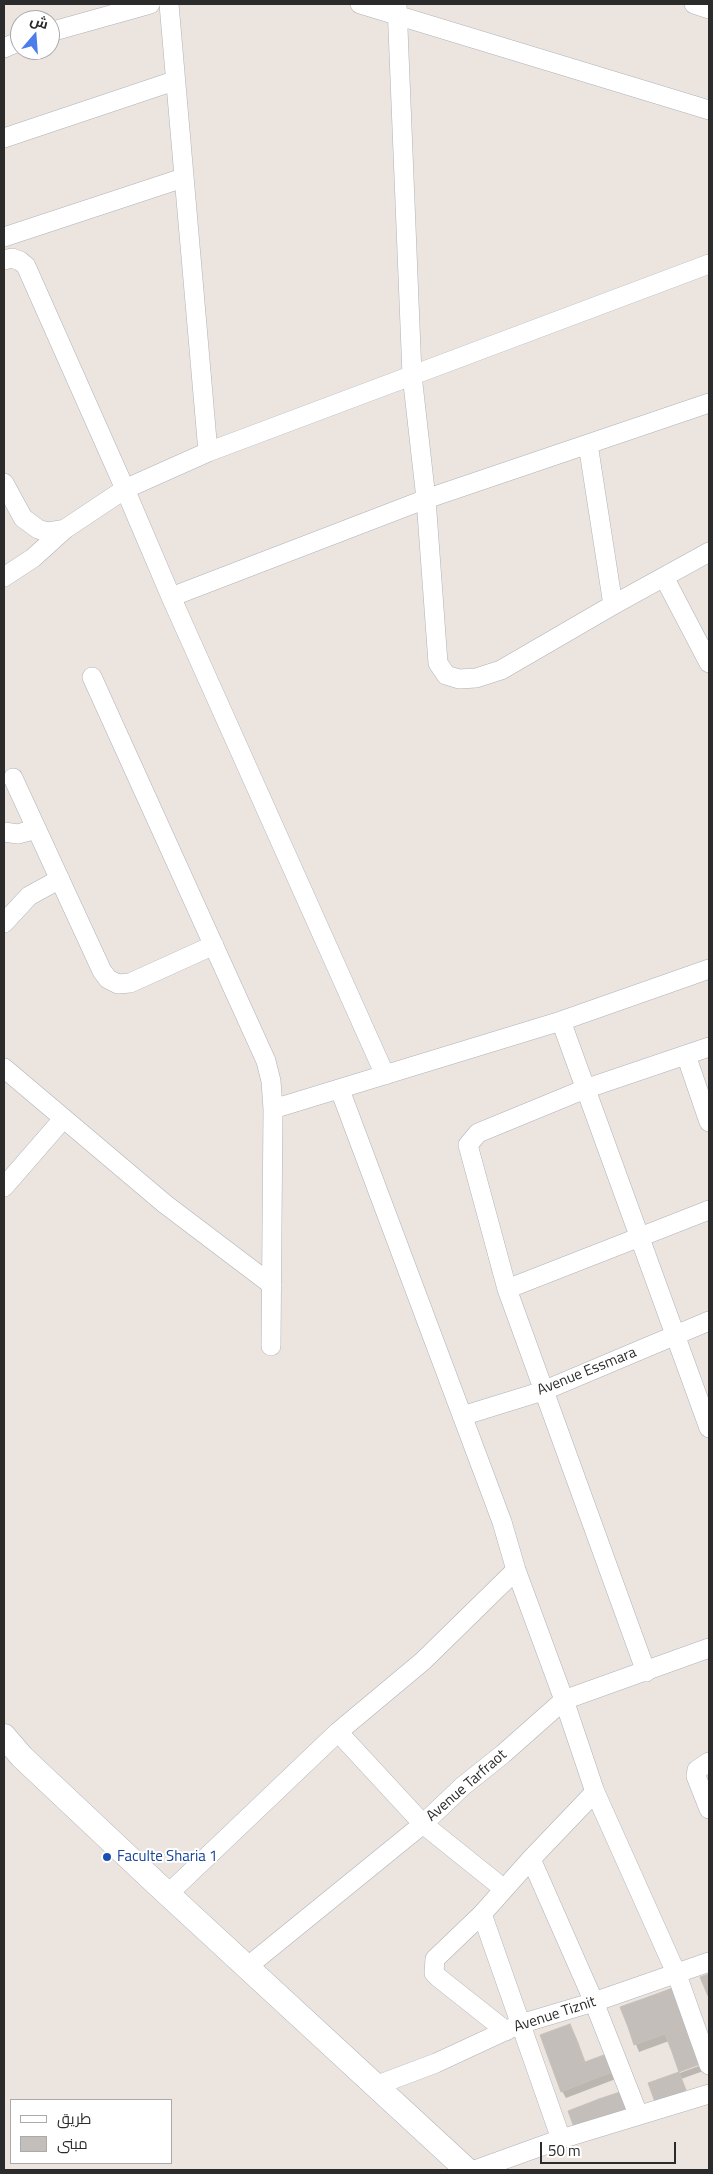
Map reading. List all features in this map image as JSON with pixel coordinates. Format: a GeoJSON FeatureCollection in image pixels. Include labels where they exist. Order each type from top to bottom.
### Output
{"type":"FeatureCollection","features":[{"type":"Feature","properties":{"kind":"street"},"geometry":{"type":"LineString","coordinates":[[60,29],[150,4]]}},
{"type":"Feature","properties":{"kind":"street"},"geometry":{"type":"LineString","coordinates":[[168,4],[208,452]]}},
{"type":"Feature","properties":{"kind":"street"},"geometry":{"type":"LineString","coordinates":[[360,4],[397,10],[709,110]]}},
{"type":"Feature","properties":{"kind":"street"},"geometry":{"type":"LineString","coordinates":[[694,4],[709,9]]}},
{"type":"Feature","properties":{"kind":"street"},"geometry":{"type":"LineString","coordinates":[[397,10],[412,375],[426,499],[438,663],[446,675],[459,679],[476,678],[501,670],[709,552]]}},
{"type":"Feature","properties":{"kind":"street"},"geometry":{"type":"LineString","coordinates":[[4,138],[174,81]]}},
{"type":"Feature","properties":{"kind":"street"},"geometry":{"type":"LineString","coordinates":[[4,233],[183,178]]}},
{"type":"Feature","properties":{"kind":"street"},"geometry":{"type":"LineString","coordinates":[[4,260],[12,258],[26,266],[125,489],[170,598],[385,1075]]}},
{"type":"Feature","properties":{"kind":"street"},"geometry":{"type":"LineString","coordinates":[[4,577],[32,558],[65,529],[125,489],[208,452],[709,264]]}},
{"type":"Feature","properties":{"kind":"street"},"geometry":{"type":"LineString","coordinates":[[170,598],[426,499],[709,403]]}},
{"type":"Feature","properties":{"kind":"street"},"geometry":{"type":"LineString","coordinates":[[588,444],[613,605]]}},
{"type":"Feature","properties":{"kind":"street"},"geometry":{"type":"LineString","coordinates":[[4,483],[23,518],[30,525],[47,532],[65,529]]}},
{"type":"Feature","properties":{"kind":"street"},"geometry":{"type":"LineString","coordinates":[[664,577],[703,636],[709,663]]}},
{"type":"Feature","properties":{"kind":"street"},"geometry":{"type":"LineString","coordinates":[[92,677],[261,1046],[271,1081],[273,1109],[271,1346]]}},
{"type":"Feature","properties":{"kind":"street"},"geometry":{"type":"LineString","coordinates":[[13,778],[102,971],[112,982],[124,985],[130,983],[214,945]]}},
{"type":"Feature","properties":{"kind":"street"},"geometry":{"type":"LineString","coordinates":[[4,832],[18,834],[36,829]]}},
{"type":"Feature","properties":{"kind":"street"},"geometry":{"type":"LineString","coordinates":[[4,923],[29,896],[60,879]]}},
{"type":"Feature","properties":{"kind":"street"},"geometry":{"type":"LineString","coordinates":[[273,1109],[561,1021],[709,969]]}},
{"type":"Feature","properties":{"kind":"street"},"geometry":{"type":"LineString","coordinates":[[561,1021],[709,1428]]}},
{"type":"Feature","properties":{"kind":"street"},"geometry":{"type":"LineString","coordinates":[[646,1672],[507,1289],[468,1145],[478,1133],[585,1089],[709,1047]]}},
{"type":"Feature","properties":{"kind":"street"},"geometry":{"type":"LineString","coordinates":[[686,1055],[709,1122]]}},
{"type":"Feature","properties":{"kind":"street"},"geometry":{"type":"LineString","coordinates":[[4,1068],[166,1204],[272,1285]]}},
{"type":"Feature","properties":{"kind":"street"},"geometry":{"type":"LineString","coordinates":[[340,1090],[502,1522],[516,1570],[564,1700],[595,1792],[677,1975],[709,2065]]}},
{"type":"Feature","properties":{"kind":"street"},"geometry":{"type":"LineString","coordinates":[[4,1187],[63,1119]]}},
{"type":"Feature","properties":{"kind":"street"},"geometry":{"type":"LineString","coordinates":[[507,1289],[709,1210]]}},
{"type":"Feature","properties":{"kind":"street","name":"Avenue Essmara"},"geometry":{"type":"LineString","coordinates":[[462,1416],[543,1391],[709,1321]]}},
{"type":"Feature","properties":{"kind":"street"},"geometry":{"type":"LineString","coordinates":[[168,1894],[338,1732],[424,1661],[516,1570]]}},
{"type":"Feature","properties":{"kind":"street","name":"Avenue Tarfraot"},"geometry":{"type":"LineString","coordinates":[[247,1967],[423,1824],[463,1786],[503,1754],[564,1700],[709,1648]]}},
{"type":"Feature","properties":{"kind":"street"},"geometry":{"type":"LineString","coordinates":[[338,1732],[423,1824],[504,1889]]}},
{"type":"Feature","properties":{"kind":"street"},"geometry":{"type":"LineString","coordinates":[[4,1736],[22,1757],[168,1894],[467,2170]]}},
{"type":"Feature","properties":{"kind":"street"},"geometry":{"type":"LineString","coordinates":[[709,1762],[697,1770],[696,1776],[709,1809]]}},
{"type":"Feature","properties":{"kind":"street"},"geometry":{"type":"LineString","coordinates":[[513,2027],[448,1986],[434,1973],[435,1959],[482,1914],[595,1792]]}},
{"type":"Feature","properties":{"kind":"street"},"geometry":{"type":"LineString","coordinates":[[531,1859],[594,2002],[638,2114]]}},
{"type":"Feature","properties":{"kind":"street"},"geometry":{"type":"LineString","coordinates":[[482,1914],[513,2027],[561,2139]]}},
{"type":"Feature","properties":{"kind":"street","name":"Avenue Tiznit"},"geometry":{"type":"LineString","coordinates":[[375,2086],[436,2063],[513,2027],[677,1975],[709,1962]]}},
{"type":"Feature","properties":{"kind":"street"},"geometry":{"type":"LineString","coordinates":[[475,2170],[561,2139],[638,2114],[709,2094]]}},
{"type":"Feature","properties":{"kind":"building"},"geometry":{"type":"Polygon","coordinates":[[[709,1974],[709,1996],[708,1996],[700,1977],[709,1974]]]}},
{"type":"Feature","properties":{"kind":"building"},"geometry":{"type":"Polygon","coordinates":[[[678,1986],[685,2005],[658,2015],[651,1996],[678,1986]]]}},
{"type":"Feature","properties":{"kind":"building"},"geometry":{"type":"Polygon","coordinates":[[[651,1996],[658,2015],[628,2027],[620,2007],[651,1996]]]}},
{"type":"Feature","properties":{"kind":"building"},"geometry":{"type":"Polygon","coordinates":[[[685,2005],[692,2024],[665,2034],[658,2015],[685,2005]]]}},
{"type":"Feature","properties":{"kind":"building"},"geometry":{"type":"Polygon","coordinates":[[[658,2015],[665,2034],[634,2045],[628,2027],[658,2015]]]}},
{"type":"Feature","properties":{"kind":"building"},"geometry":{"type":"Polygon","coordinates":[[[570,2024],[578,2043],[547,2054],[540,2035],[570,2024]]]}},
{"type":"Feature","properties":{"kind":"building"},"geometry":{"type":"Polygon","coordinates":[[[692,2024],[699,2042],[672,2052],[665,2034],[692,2024]]]}},
{"type":"Feature","properties":{"kind":"building"},"geometry":{"type":"Polygon","coordinates":[[[699,2042],[706,2062],[679,2072],[672,2052],[699,2042]]]}},
{"type":"Feature","properties":{"kind":"building"},"geometry":{"type":"Polygon","coordinates":[[[578,2043],[585,2062],[554,2073],[547,2054],[578,2043]]]}},
{"type":"Feature","properties":{"kind":"building"},"geometry":{"type":"Polygon","coordinates":[[[612,2052],[619,2070],[591,2080],[585,2062],[612,2052]]]}},
{"type":"Feature","properties":{"kind":"building"},"geometry":{"type":"Polygon","coordinates":[[[585,2062],[591,2080],[561,2092],[554,2073],[585,2062]]]}},
{"type":"Feature","properties":{"kind":"building"},"geometry":{"type":"Polygon","coordinates":[[[679,2072],[686,2090],[655,2102],[648,2083],[679,2072]]]}},
{"type":"Feature","properties":{"kind":"building"},"geometry":{"type":"Polygon","coordinates":[[[626,2090],[633,2108],[605,2118],[599,2099],[626,2090]]]}},
{"type":"Feature","properties":{"kind":"building"},"geometry":{"type":"Polygon","coordinates":[[[599,2099],[605,2118],[575,2130],[568,2111],[599,2099]]]}},
{"type":"Feature","properties":{"kind":"place","name":"Faculte Sharia 1"},"geometry":{"type":"Point","coordinates":[107,1857]}}]}
